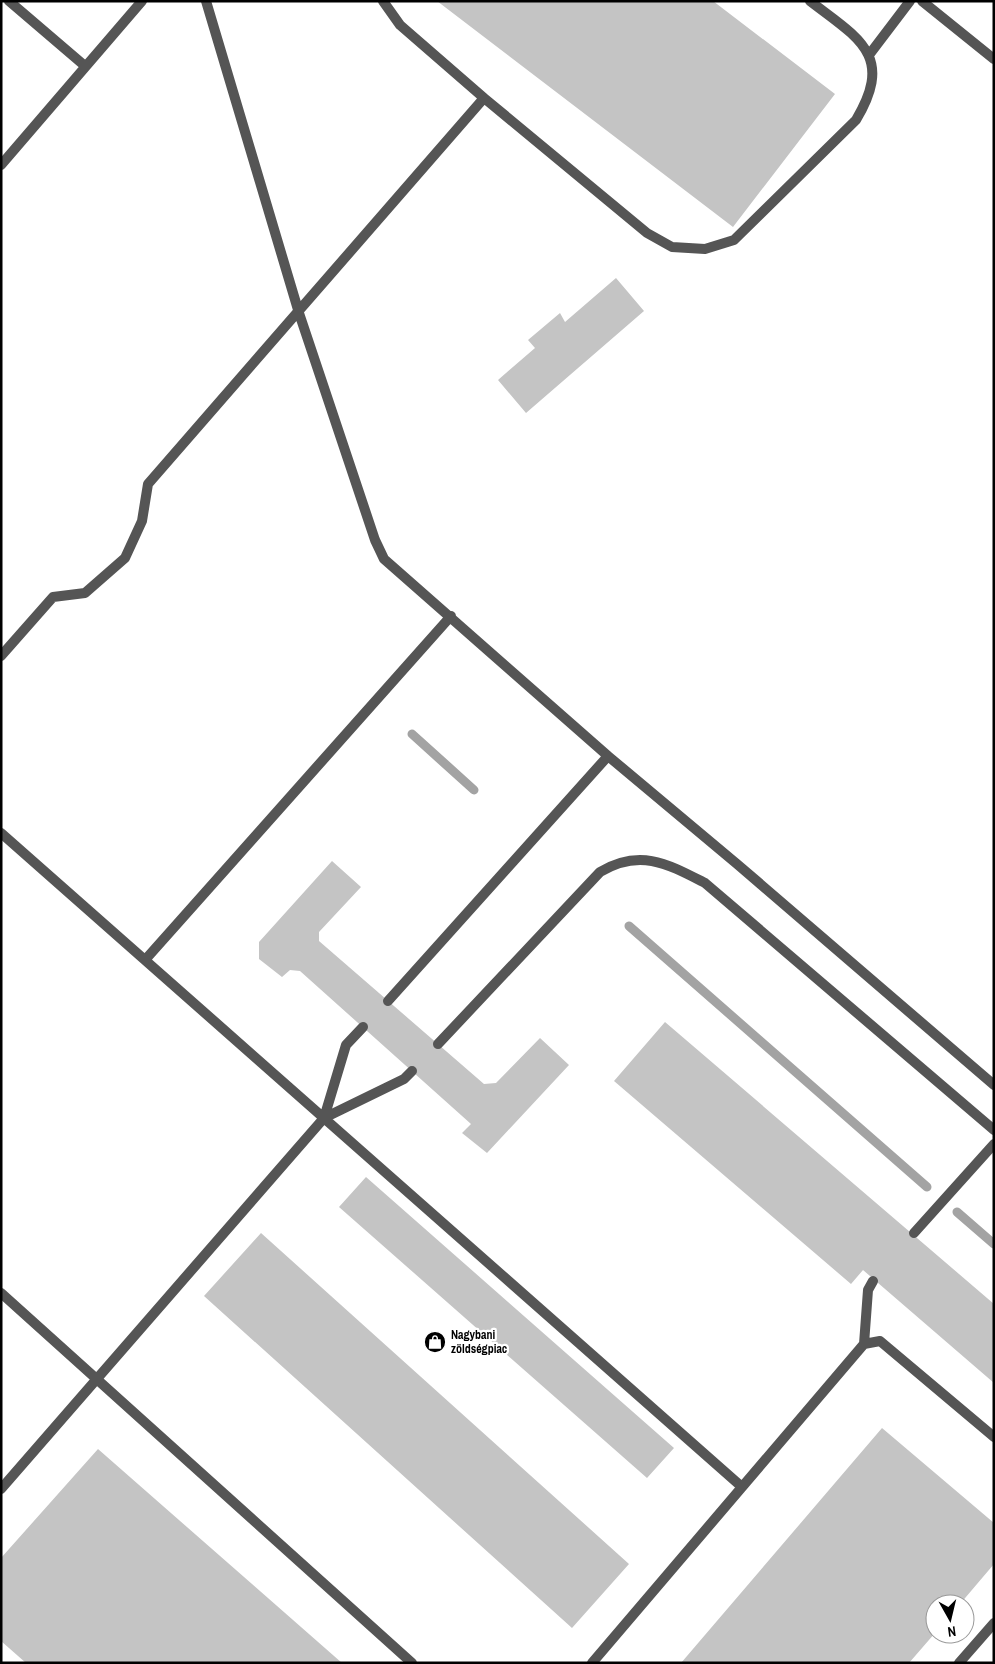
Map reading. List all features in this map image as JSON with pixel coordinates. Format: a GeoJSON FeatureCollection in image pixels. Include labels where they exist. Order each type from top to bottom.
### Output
{"type":"FeatureCollection","features":[{"type":"Feature","properties":{"kind":"street"},"geometry":{"type":"LineString","coordinates":[[9,1],[85,66]]}},
{"type":"Feature","properties":{"kind":"street"},"geometry":{"type":"LineString","coordinates":[[1,166],[142,1]]}},
{"type":"Feature","properties":{"kind":"street"},"geometry":{"type":"LineString","coordinates":[[206,1],[299,313],[375,540],[384,558],[452,616],[608,756],[994,1085]]}},
{"type":"Feature","properties":{"kind":"street"},"geometry":{"type":"LineString","coordinates":[[383,1],[400,25],[647,234],[672,247],[705,249],[734,240],[856,120],[869,99],[872,75],[870,55],[860,40],[810,1]]}},
{"type":"Feature","properties":{"kind":"street"},"geometry":{"type":"LineString","coordinates":[[870,55],[910,1]]}},
{"type":"Feature","properties":{"kind":"street"},"geometry":{"type":"LineString","coordinates":[[922,1],[994,59]]}},
{"type":"Feature","properties":{"kind":"street"},"geometry":{"type":"LineString","coordinates":[[1,656],[53,597],[85,593],[125,558],[142,521],[148,484],[299,313],[484,98]]}},
{"type":"Feature","properties":{"kind":"street"},"geometry":{"type":"LineString","coordinates":[[144,960],[452,616]]}},
{"type":"Feature","properties":{"kind":"street"},"geometry":{"type":"LineString","coordinates":[[388,1000],[608,756]]}},
{"type":"Feature","properties":{"kind":"street"},"geometry":{"type":"LineString","coordinates":[[1,833],[742,1487]]}},
{"type":"Feature","properties":{"kind":"street"},"geometry":{"type":"LineString","coordinates":[[438,1044],[600,872],[615,863],[630,860],[665,863],[705,883],[994,1130]]}},
{"type":"Feature","properties":{"kind":"street"},"geometry":{"type":"LineString","coordinates":[[324,1118],[346,1045],[363,1027]]}},
{"type":"Feature","properties":{"kind":"street"},"geometry":{"type":"LineString","coordinates":[[1,1489],[324,1118],[404,1080],[412,1071]]}},
{"type":"Feature","properties":{"kind":"street"},"geometry":{"type":"LineString","coordinates":[[914,1233],[994,1144]]}},
{"type":"Feature","properties":{"kind":"street"},"geometry":{"type":"LineString","coordinates":[[592,1663],[864,1344],[868,1290],[874,1281]]}},
{"type":"Feature","properties":{"kind":"street"},"geometry":{"type":"LineString","coordinates":[[1,1293],[412,1663]]}},
{"type":"Feature","properties":{"kind":"street"},"geometry":{"type":"LineString","coordinates":[[864,1344],[880,1341],[994,1437]]}},
{"type":"Feature","properties":{"kind":"street"},"geometry":{"type":"LineString","coordinates":[[959,1663],[994,1622]]}},
{"type":"Feature","properties":{"kind":"building"},"geometry":{"type":"Polygon","coordinates":[[[437,1],[713,1],[835,94],[733,227],[437,1]]]}},
{"type":"Feature","properties":{"kind":"building"},"geometry":{"type":"Polygon","coordinates":[[[616,278],[644,311],[526,413],[498,380],[535,348],[528,340],[560,313],[565,322],[616,278]]]}},
{"type":"Feature","properties":{"kind":"building"},"geometry":{"type":"Polygon","coordinates":[[[332,861],[361,887],[319,932],[319,941],[484,1084],[496,1083],[540,1038],[569,1065],[487,1153],[462,1133],[471,1124],[300,971],[290,970],[282,977],[259,959],[259,942],[332,861]]]}},
{"type":"Feature","properties":{"kind":"building"},"geometry":{"type":"Polygon","coordinates":[[[665,1022],[994,1304],[994,1383],[863,1270],[851,1284],[614,1081],[665,1022]]]}},
{"type":"Feature","properties":{"kind":"building"},"geometry":{"type":"Polygon","coordinates":[[[366,1177],[674,1448],[647,1478],[339,1207],[366,1177]]]}},
{"type":"Feature","properties":{"kind":"building"},"geometry":{"type":"Polygon","coordinates":[[[261,1233],[629,1564],[572,1628],[204,1296],[261,1233]]]}},
{"type":"Feature","properties":{"kind":"building"},"geometry":{"type":"Polygon","coordinates":[[[882,1428],[994,1523],[994,1564],[968,1594],[925,1594],[925,1644],[909,1663],[681,1663],[882,1428]]]}},
{"type":"Feature","properties":{"kind":"building"},"geometry":{"type":"Polygon","coordinates":[[[98,1449],[342,1663],[26,1663],[1,1641],[1,1558],[98,1449]]]}},
{"type":"Feature","properties":{"kind":"waterway"},"geometry":{"type":"LineString","coordinates":[[412,734],[474,790]]}},
{"type":"Feature","properties":{"kind":"waterway"},"geometry":{"type":"LineString","coordinates":[[629,926],[927,1187]]}},
{"type":"Feature","properties":{"kind":"waterway"},"geometry":{"type":"LineString","coordinates":[[957,1212],[994,1244]]}},
{"type":"Feature","properties":{"kind":"place","name":"Nagybani zöldségpiac"},"geometry":{"type":"Point","coordinates":[435,1342]}}]}
